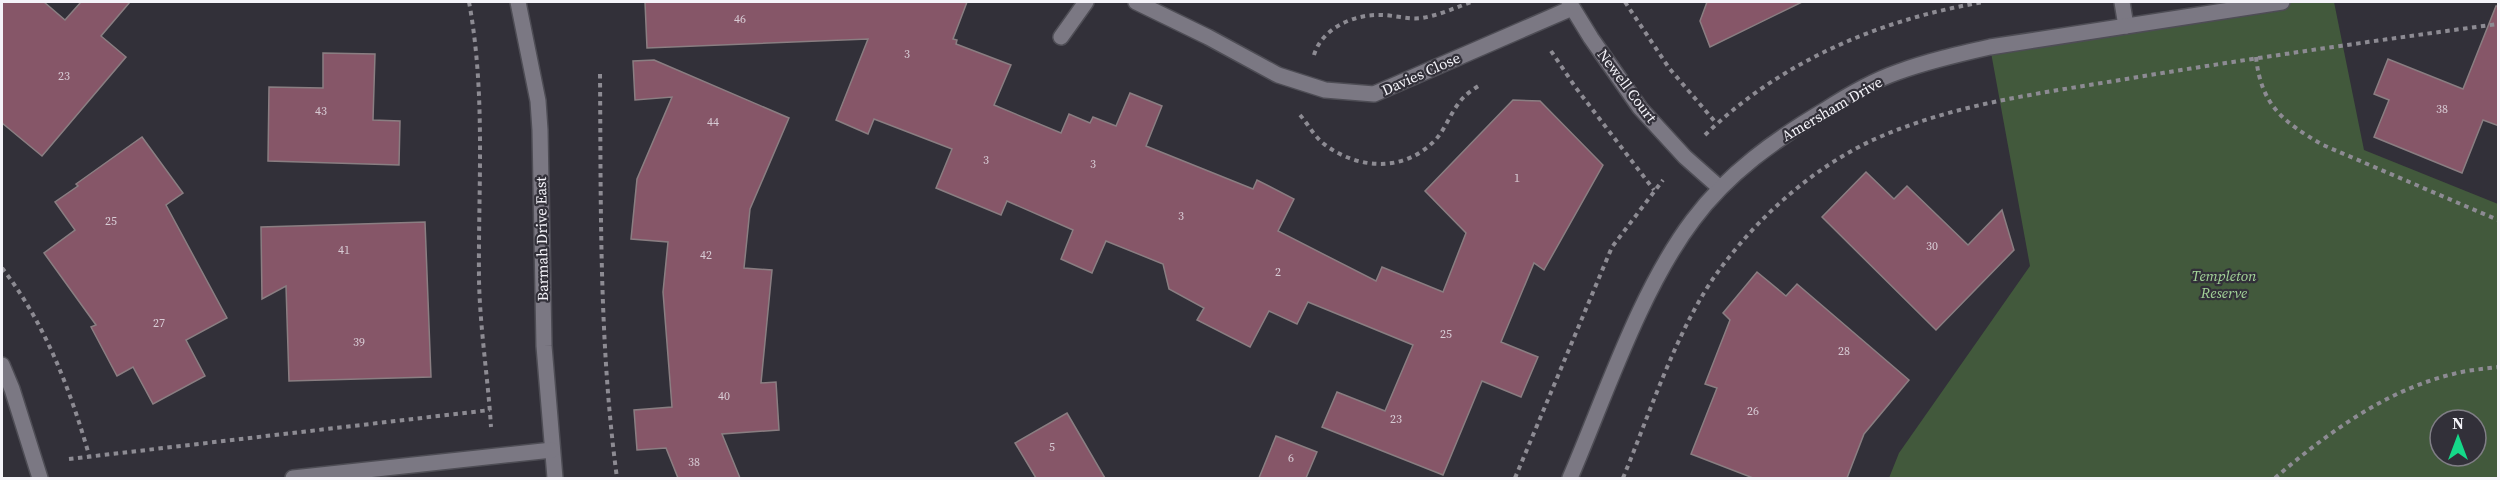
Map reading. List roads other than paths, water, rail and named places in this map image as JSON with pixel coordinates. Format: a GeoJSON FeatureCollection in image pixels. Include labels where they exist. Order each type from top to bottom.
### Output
{"type":"FeatureCollection","features":[{"type":"Feature","properties":{"kind":"street","name":"Barmah Drive East"},"geometry":{"type":"LineString","coordinates":[[518,2],[537,101],[540,130],[543,317],[555,478]]}},
{"type":"Feature","properties":{"kind":"street"},"geometry":{"type":"LineString","coordinates":[[1061,37],[1086,2]]}},
{"type":"Feature","properties":{"kind":"street","name":"Davies Close"},"geometry":{"type":"LineString","coordinates":[[1136,2],[1278,75],[1325,90],[1349,94],[1374,94],[1535,23],[1570,5]]}},
{"type":"Feature","properties":{"kind":"street"},"geometry":{"type":"LineString","coordinates":[[2122,2],[2126,26]]}},
{"type":"Feature","properties":{"kind":"street","name":"Amersham Drive"},"geometry":{"type":"LineString","coordinates":[[1570,478],[1629,339],[1665,263],[1693,220],[1720,188],[1782,136],[1857,90],[1897,72],[1990,47],[2282,2]]}},
{"type":"Feature","properties":{"kind":"street","name":"Newell Court"},"geometry":{"type":"LineString","coordinates":[[1570,5],[1640,108],[1685,156],[1720,188]]}},
{"type":"Feature","properties":{"kind":"street"},"geometry":{"type":"LineString","coordinates":[[2,365],[12,389],[40,478]]}},
{"type":"Feature","properties":{"kind":"street"},"geometry":{"type":"LineString","coordinates":[[292,478],[552,450]]}},
{"type":"Feature","properties":{"kind":"park label","name":"Templeton Reserve"},"geometry":{"type":"Point","coordinates":[2224,284]}}]}
